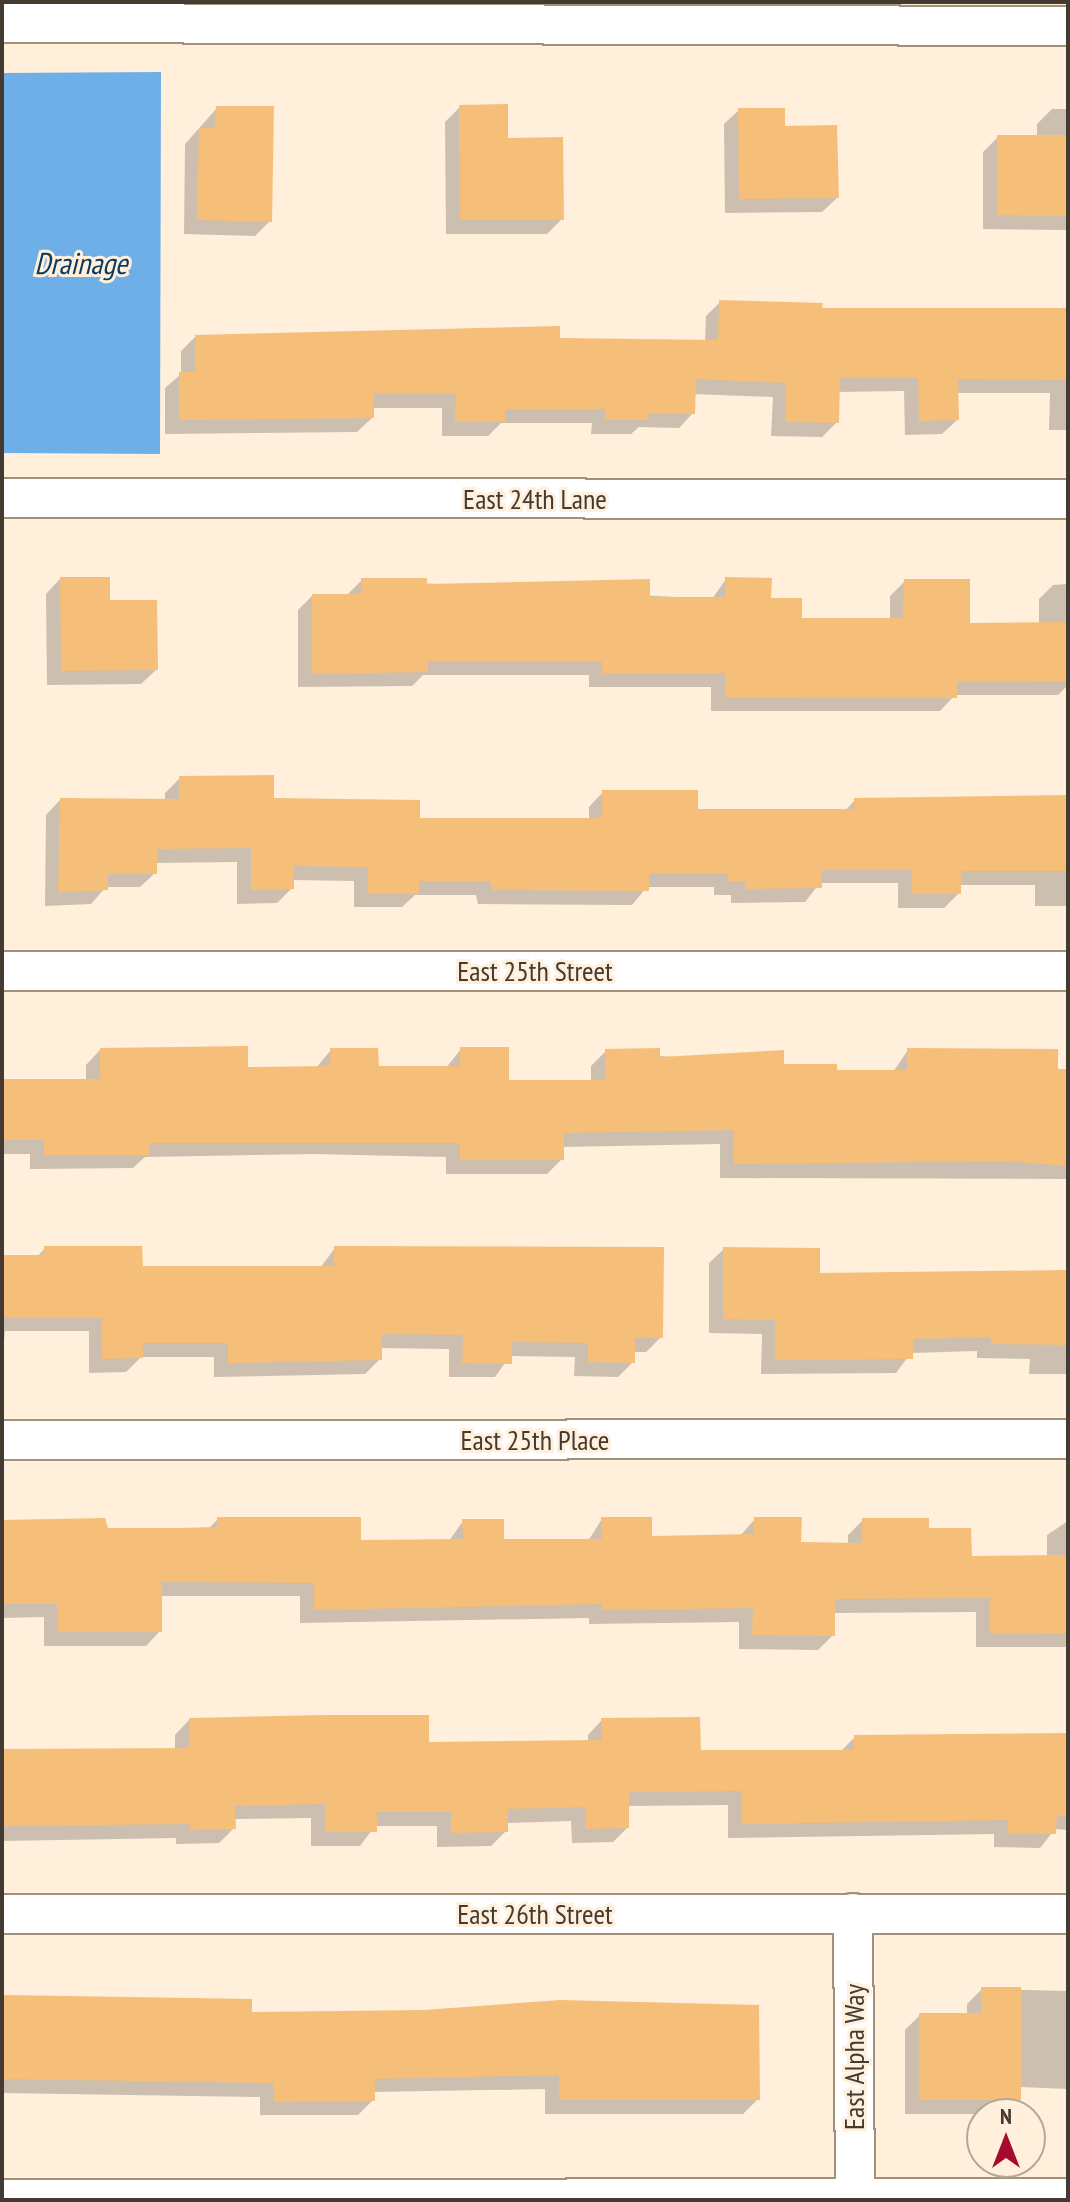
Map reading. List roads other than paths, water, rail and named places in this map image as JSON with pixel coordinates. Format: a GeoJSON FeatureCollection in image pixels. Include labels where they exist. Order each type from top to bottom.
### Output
{"type":"FeatureCollection","features":[{"type":"Feature","properties":{"kind":"street"},"geometry":{"type":"LineString","coordinates":[[2,23],[1068,26]]}},
{"type":"Feature","properties":{"kind":"street","name":"East 24th Lane"},"geometry":{"type":"LineString","coordinates":[[2,498],[1068,499]]}},
{"type":"Feature","properties":{"kind":"street","name":"East 25th Street"},"geometry":{"type":"LineString","coordinates":[[2,971],[1068,971]]}},
{"type":"Feature","properties":{"kind":"street","name":"East 25th Place"},"geometry":{"type":"LineString","coordinates":[[2,1440],[1068,1439]]}},
{"type":"Feature","properties":{"kind":"street","name":"East Alpha Way"},"geometry":{"type":"LineString","coordinates":[[853,1913],[854,2198]]}},
{"type":"Feature","properties":{"kind":"street","name":"East 26th Street"},"geometry":{"type":"LineString","coordinates":[[2,1914],[1068,1914]]}},
{"type":"Feature","properties":{"kind":"street"},"geometry":{"type":"LineString","coordinates":[[2,2199],[1068,2198]]}},
{"type":"Feature","properties":{"kind":"water","name":"Drainage"},"geometry":{"type":"Polygon","coordinates":[[[161,72],[160,454],[2,453],[2,73],[161,72]]]}}]}
